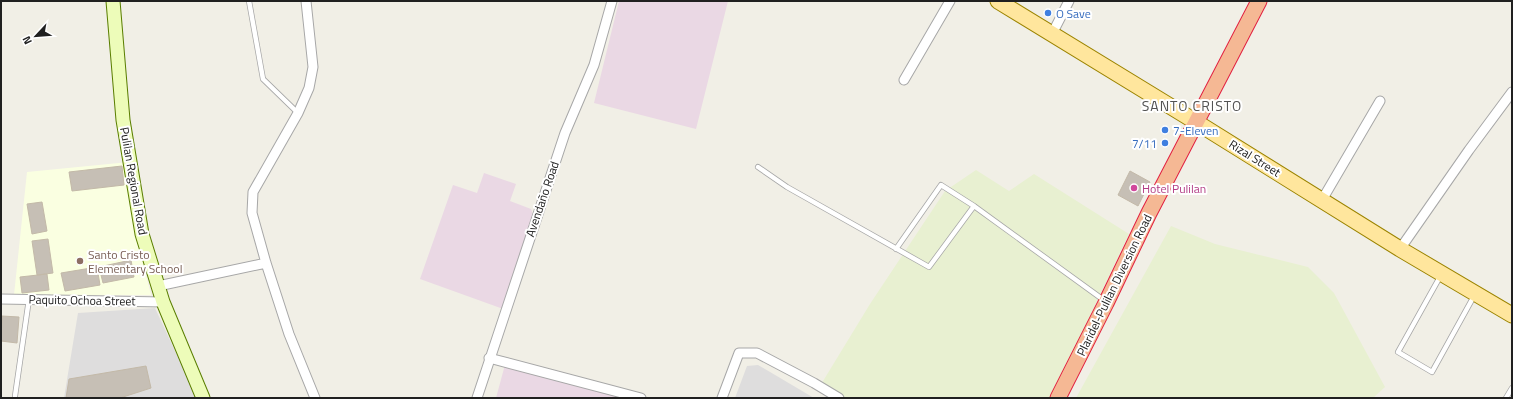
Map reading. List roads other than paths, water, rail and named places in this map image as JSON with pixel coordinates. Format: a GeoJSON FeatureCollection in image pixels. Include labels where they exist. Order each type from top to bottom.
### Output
{"type":"FeatureCollection","features":[{"type":"Feature","properties":{"kind":"highway","name":"Plaridel-Pulilan Diversion Road"},"geometry":{"type":"LineString","coordinates":[[1058,398],[1149,213],[1259,1]]}},
{"type":"Feature","properties":{"kind":"main road","name":"Pulilan Regional Road"},"geometry":{"type":"LineString","coordinates":[[113,1],[123,120],[142,234],[163,302],[203,398]]}},
{"type":"Feature","properties":{"kind":"main road","name":"Rizal Street"},"geometry":{"type":"LineString","coordinates":[[998,1],[1400,249],[1512,315]]}},
{"type":"Feature","properties":{"kind":"street"},"geometry":{"type":"LineString","coordinates":[[306,1],[313,67],[309,88],[298,113],[253,192],[252,213],[266,263],[289,334],[315,398]]}},
{"type":"Feature","properties":{"kind":"street","name":"Avendaño Road"},"geometry":{"type":"LineString","coordinates":[[477,398],[564,132],[594,65],[612,1]]}},
{"type":"Feature","properties":{"kind":"street"},"geometry":{"type":"LineString","coordinates":[[904,80],[950,1]]}},
{"type":"Feature","properties":{"kind":"street"},"geometry":{"type":"LineString","coordinates":[[1052,34],[1068,1]]}},
{"type":"Feature","properties":{"kind":"street"},"geometry":{"type":"LineString","coordinates":[[1400,249],[1469,150],[1512,92]]}},
{"type":"Feature","properties":{"kind":"street"},"geometry":{"type":"LineString","coordinates":[[1322,200],[1380,101]]}},
{"type":"Feature","properties":{"kind":"street"},"geometry":{"type":"LineString","coordinates":[[158,286],[266,263]]}},
{"type":"Feature","properties":{"kind":"street","name":"Paquito Ochoa Street"},"geometry":{"type":"LineString","coordinates":[[1,298],[163,302]]}},
{"type":"Feature","properties":{"kind":"street"},"geometry":{"type":"LineString","coordinates":[[722,398],[739,353],[757,353],[839,398]]}},
{"type":"Feature","properties":{"kind":"street"},"geometry":{"type":"LineString","coordinates":[[489,358],[641,398]]}},
{"type":"Feature","properties":{"kind":"lane"},"geometry":{"type":"LineString","coordinates":[[249,1],[263,79],[298,113]]}},
{"type":"Feature","properties":{"kind":"lane"},"geometry":{"type":"LineString","coordinates":[[758,167],[788,188],[929,267],[974,206]]}},
{"type":"Feature","properties":{"kind":"lane"},"geometry":{"type":"LineString","coordinates":[[896,249],[941,185],[974,206],[1106,303]]}},
{"type":"Feature","properties":{"kind":"lane"},"geometry":{"type":"LineString","coordinates":[[1442,274],[1398,352],[1432,372],[1475,293]]}},
{"type":"Feature","properties":{"kind":"lane"},"geometry":{"type":"LineString","coordinates":[[15,396],[29,299]]}},
{"type":"Feature","properties":{"kind":"lane"},"geometry":{"type":"LineString","coordinates":[[1506,398],[1512,388]]}},
{"type":"Feature","properties":{"kind":"place","name":"O Save"},"geometry":{"type":"Point","coordinates":[1048,13]}},
{"type":"Feature","properties":{"kind":"place","name":"7-Eleven"},"geometry":{"type":"Point","coordinates":[1165,130]}},
{"type":"Feature","properties":{"kind":"place","name":"7/11"},"geometry":{"type":"Point","coordinates":[1165,143]}},
{"type":"Feature","properties":{"kind":"place","name":"Hotel Pulilan"},"geometry":{"type":"Point","coordinates":[1134,188]}},
{"type":"Feature","properties":{"kind":"place","name":"Santo Cristo Elementary School"},"geometry":{"type":"Point","coordinates":[80,261]}},
{"type":"Feature","properties":{"kind":"district","name":"SANTO CRISTO"},"geometry":{"type":"Point","coordinates":[1192,105]}}]}
